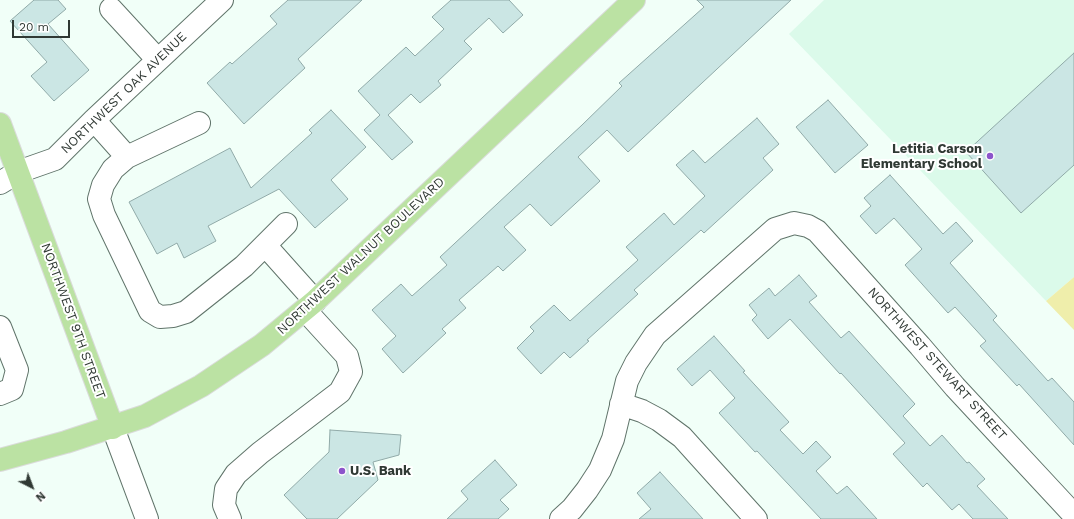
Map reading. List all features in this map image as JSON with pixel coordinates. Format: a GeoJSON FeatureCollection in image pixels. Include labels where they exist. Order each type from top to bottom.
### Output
{"type":"FeatureCollection","features":[{"type":"Feature","properties":{"kind":"main road","name":"NORTHWEST WALNUT BOULEVARD"},"geometry":{"type":"LineString","coordinates":[[0,460],[113,428],[145,416],[201,386],[262,345],[310,305],[634,0]]}},
{"type":"Feature","properties":{"kind":"main road","name":"NORTHWEST 9TH STREET"},"geometry":{"type":"LineString","coordinates":[[0,124],[9,177],[113,428]]}},
{"type":"Feature","properties":{"kind":"street","name":"NORTHWEST OAK AVENUE"},"geometry":{"type":"LineString","coordinates":[[9,177],[55,159],[94,120],[222,0]]}},
{"type":"Feature","properties":{"kind":"street"},"geometry":{"type":"LineString","coordinates":[[111,9],[158,60]]}},
{"type":"Feature","properties":{"kind":"street"},"geometry":{"type":"LineString","coordinates":[[94,120],[126,157]]}},
{"type":"Feature","properties":{"kind":"street"},"geometry":{"type":"LineString","coordinates":[[199,123],[126,157],[112,169],[103,185],[99,199],[104,215],[150,311],[160,317],[173,316],[186,312],[244,266],[286,224]]}},
{"type":"Feature","properties":{"kind":"street","name":"NORTHWEST STEWART STREET"},"geometry":{"type":"LineString","coordinates":[[621,404],[627,381],[636,363],[655,335],[775,229],[794,223],[808,226],[817,231],[955,387],[1074,515]]}},
{"type":"Feature","properties":{"kind":"street"},"geometry":{"type":"LineString","coordinates":[[230,519],[224,505],[226,489],[236,474],[260,453],[340,392],[351,372],[347,356],[265,245]]}},
{"type":"Feature","properties":{"kind":"street"},"geometry":{"type":"LineString","coordinates":[[0,327],[17,370],[12,389],[0,394]]}},
{"type":"Feature","properties":{"kind":"street"},"geometry":{"type":"LineString","coordinates":[[561,519],[572,509],[600,470],[613,439],[621,404],[642,411],[659,420],[682,437],[756,519]]}},
{"type":"Feature","properties":{"kind":"street","name":"NORTHWEST 9TH STREET"},"geometry":{"type":"LineString","coordinates":[[113,428],[147,519]]}},
{"type":"Feature","properties":{"kind":"shaded area","name":"Letitia Carson Elementary School"},"geometry":{"type":"Polygon","coordinates":[[[824,0],[1074,0],[1074,277],[1046,301],[789,34],[824,0]]]}},
{"type":"Feature","properties":{"kind":"shaded area"},"geometry":{"type":"Polygon","coordinates":[[[1074,277],[1074,330],[1046,301],[1074,277]]]}},
{"type":"Feature","properties":{"kind":"building"},"geometry":{"type":"Polygon","coordinates":[[[34,0],[58,0],[66,9],[48,24],[89,70],[54,101],[31,76],[47,62],[10,21],[34,0]]]}},
{"type":"Feature","properties":{"kind":"building"},"geometry":{"type":"Polygon","coordinates":[[[288,0],[362,0],[298,59],[305,68],[244,124],[207,83],[230,62],[232,64],[277,24],[270,16],[288,0]]]}},
{"type":"Feature","properties":{"kind":"building"},"geometry":{"type":"Polygon","coordinates":[[[451,0],[509,0],[523,15],[503,33],[489,18],[464,41],[472,49],[438,81],[441,85],[420,103],[411,94],[388,115],[413,142],[392,160],[364,130],[380,115],[358,91],[406,47],[415,56],[444,29],[432,17],[451,0]]]}},
{"type":"Feature","properties":{"kind":"building"},"geometry":{"type":"Polygon","coordinates":[[[697,0],[791,0],[628,152],[607,130],[578,157],[600,181],[551,226],[530,204],[504,227],[526,250],[503,271],[498,266],[459,300],[466,308],[442,329],[446,333],[403,373],[382,349],[396,336],[372,310],[401,284],[412,296],[447,265],[440,257],[582,125],[622,86],[619,83],[704,7],[697,0]]]}},
{"type":"Feature","properties":{"kind":"building"},"geometry":{"type":"Polygon","coordinates":[[[1074,53],[1074,165],[1021,213],[966,152],[1074,53]]]}},
{"type":"Feature","properties":{"kind":"building"},"geometry":{"type":"Polygon","coordinates":[[[828,100],[868,145],[835,173],[796,127],[828,100]]]}},
{"type":"Feature","properties":{"kind":"building"},"geometry":{"type":"Polygon","coordinates":[[[331,110],[366,147],[331,180],[348,199],[315,228],[279,189],[208,226],[216,241],[184,258],[177,243],[157,254],[129,202],[230,148],[251,188],[312,133],[309,130],[331,110]]]}},
{"type":"Feature","properties":{"kind":"building"},"geometry":{"type":"Polygon","coordinates":[[[757,118],[779,144],[763,158],[773,170],[704,233],[701,230],[634,290],[638,294],[587,340],[589,341],[570,358],[564,352],[541,374],[517,348],[534,331],[530,327],[554,305],[570,321],[638,260],[626,247],[664,213],[674,225],[705,196],[676,165],[693,150],[705,163],[757,118]]]}},
{"type":"Feature","properties":{"kind":"building"},"geometry":{"type":"Polygon","coordinates":[[[890,175],[943,234],[956,222],[973,241],[950,263],[997,316],[993,320],[1048,381],[1052,378],[1074,402],[1074,445],[1019,384],[1017,386],[980,346],[986,341],[955,307],[948,313],[905,265],[922,249],[894,218],[876,234],[860,216],[871,206],[864,198],[890,175]]]}},
{"type":"Feature","properties":{"kind":"building"},"geometry":{"type":"Polygon","coordinates":[[[799,275],[817,296],[809,302],[841,338],[849,331],[915,404],[903,416],[930,446],[942,435],[967,463],[969,462],[985,479],[977,486],[1008,519],[973,519],[959,504],[952,510],[927,483],[923,487],[893,454],[905,443],[790,319],[768,339],[752,320],[757,315],[749,305],[769,288],[775,296],[799,275]]]}},
{"type":"Feature","properties":{"kind":"building"},"geometry":{"type":"Polygon","coordinates":[[[714,336],[745,371],[743,372],[789,422],[780,430],[803,454],[816,441],[831,457],[816,471],[837,494],[847,486],[877,519],[821,519],[719,413],[735,398],[710,370],[692,386],[677,369],[714,336]]]}},
{"type":"Feature","properties":{"kind":"building","name":"U.S. Bank"},"geometry":{"type":"Polygon","coordinates":[[[330,430],[401,435],[399,455],[373,462],[378,480],[337,519],[307,519],[284,495],[329,452],[330,430]]]}},
{"type":"Feature","properties":{"kind":"building"},"geometry":{"type":"Polygon","coordinates":[[[495,460],[517,485],[500,500],[509,509],[498,519],[447,519],[468,499],[461,491],[495,460]]]}},
{"type":"Feature","properties":{"kind":"building"},"geometry":{"type":"Polygon","coordinates":[[[660,472],[703,519],[639,519],[651,509],[637,493],[660,472]]]}},
{"type":"Feature","properties":{"kind":"place","name":"Letitia Carson Elementary School"},"geometry":{"type":"Point","coordinates":[990,156]}},
{"type":"Feature","properties":{"kind":"place","name":"U.S. Bank"},"geometry":{"type":"Point","coordinates":[342,471]}}]}
